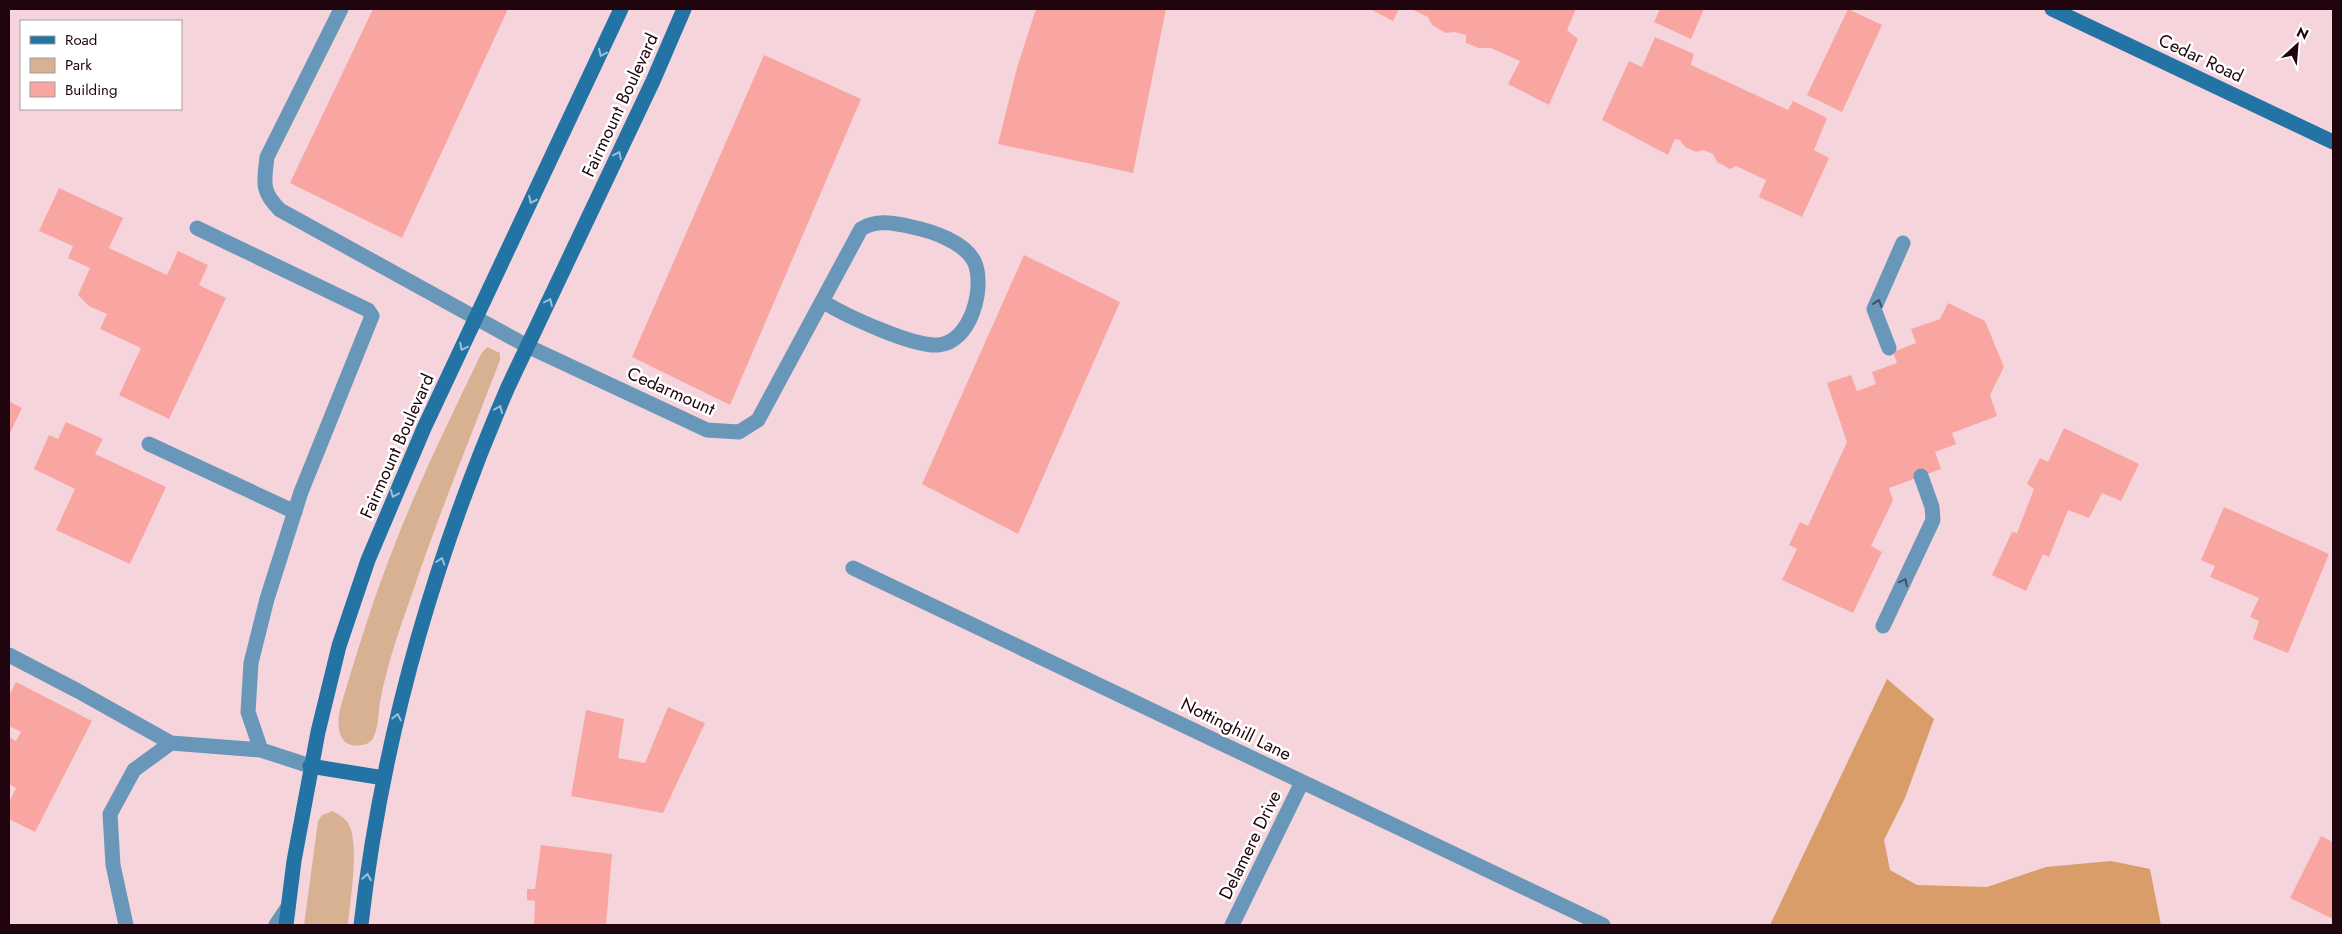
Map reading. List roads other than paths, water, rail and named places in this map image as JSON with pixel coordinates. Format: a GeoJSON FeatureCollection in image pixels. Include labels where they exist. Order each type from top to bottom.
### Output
{"type":"FeatureCollection","features":[{"type":"Feature","properties":{"kind":"main road","name":"Fairmount Boulevard"},"geometry":{"type":"LineString","coordinates":[[286,925],[310,766],[340,646],[368,560],[408,463],[621,9]]}},
{"type":"Feature","properties":{"kind":"main road","name":"Fairmount Boulevard"},"geometry":{"type":"LineString","coordinates":[[361,925],[366,880],[384,778],[415,648],[449,539],[488,434],[527,346],[653,81],[684,9]]}},
{"type":"Feature","properties":{"kind":"main road","name":"Cedar Road"},"geometry":{"type":"LineString","coordinates":[[2052,9],[2333,142]]}},
{"type":"Feature","properties":{"kind":"main road"},"geometry":{"type":"LineString","coordinates":[[310,766],[384,778]]}},
{"type":"Feature","properties":{"kind":"street","name":"Cedarmount"},"geometry":{"type":"LineString","coordinates":[[341,9],[267,157],[264,180],[267,197],[280,210],[527,346],[707,430],[739,432],[758,420],[822,301],[861,229],[870,223],[907,226],[940,234],[957,245],[973,260],[979,278],[976,302],[971,319],[962,332],[947,343],[939,345],[907,341],[822,301]]}},
{"type":"Feature","properties":{"kind":"street"},"geometry":{"type":"LineString","coordinates":[[197,228],[368,310],[372,316],[295,512],[267,599],[251,663],[248,712],[261,750]]}},
{"type":"Feature","properties":{"kind":"street"},"geometry":{"type":"LineString","coordinates":[[1889,348],[1874,309],[1903,243]]}},
{"type":"Feature","properties":{"kind":"street"},"geometry":{"type":"LineString","coordinates":[[149,444],[295,512]]}},
{"type":"Feature","properties":{"kind":"street"},"geometry":{"type":"LineString","coordinates":[[1883,626],[1933,520],[1932,507],[1921,476]]}},
{"type":"Feature","properties":{"kind":"street","name":"Nottinghill Lane"},"geometry":{"type":"LineString","coordinates":[[853,568],[1603,925]]}},
{"type":"Feature","properties":{"kind":"street"},"geometry":{"type":"LineString","coordinates":[[9,655],[171,743],[261,750],[310,766]]}},
{"type":"Feature","properties":{"kind":"street"},"geometry":{"type":"LineString","coordinates":[[126,925],[113,865],[110,814],[134,770],[171,743]]}},
{"type":"Feature","properties":{"kind":"street","name":"Delamere Drive"},"geometry":{"type":"LineString","coordinates":[[1232,925],[1302,782]]}},
{"type":"Feature","properties":{"kind":"street"},"geometry":{"type":"LineString","coordinates":[[276,925],[288,907]]}}]}
